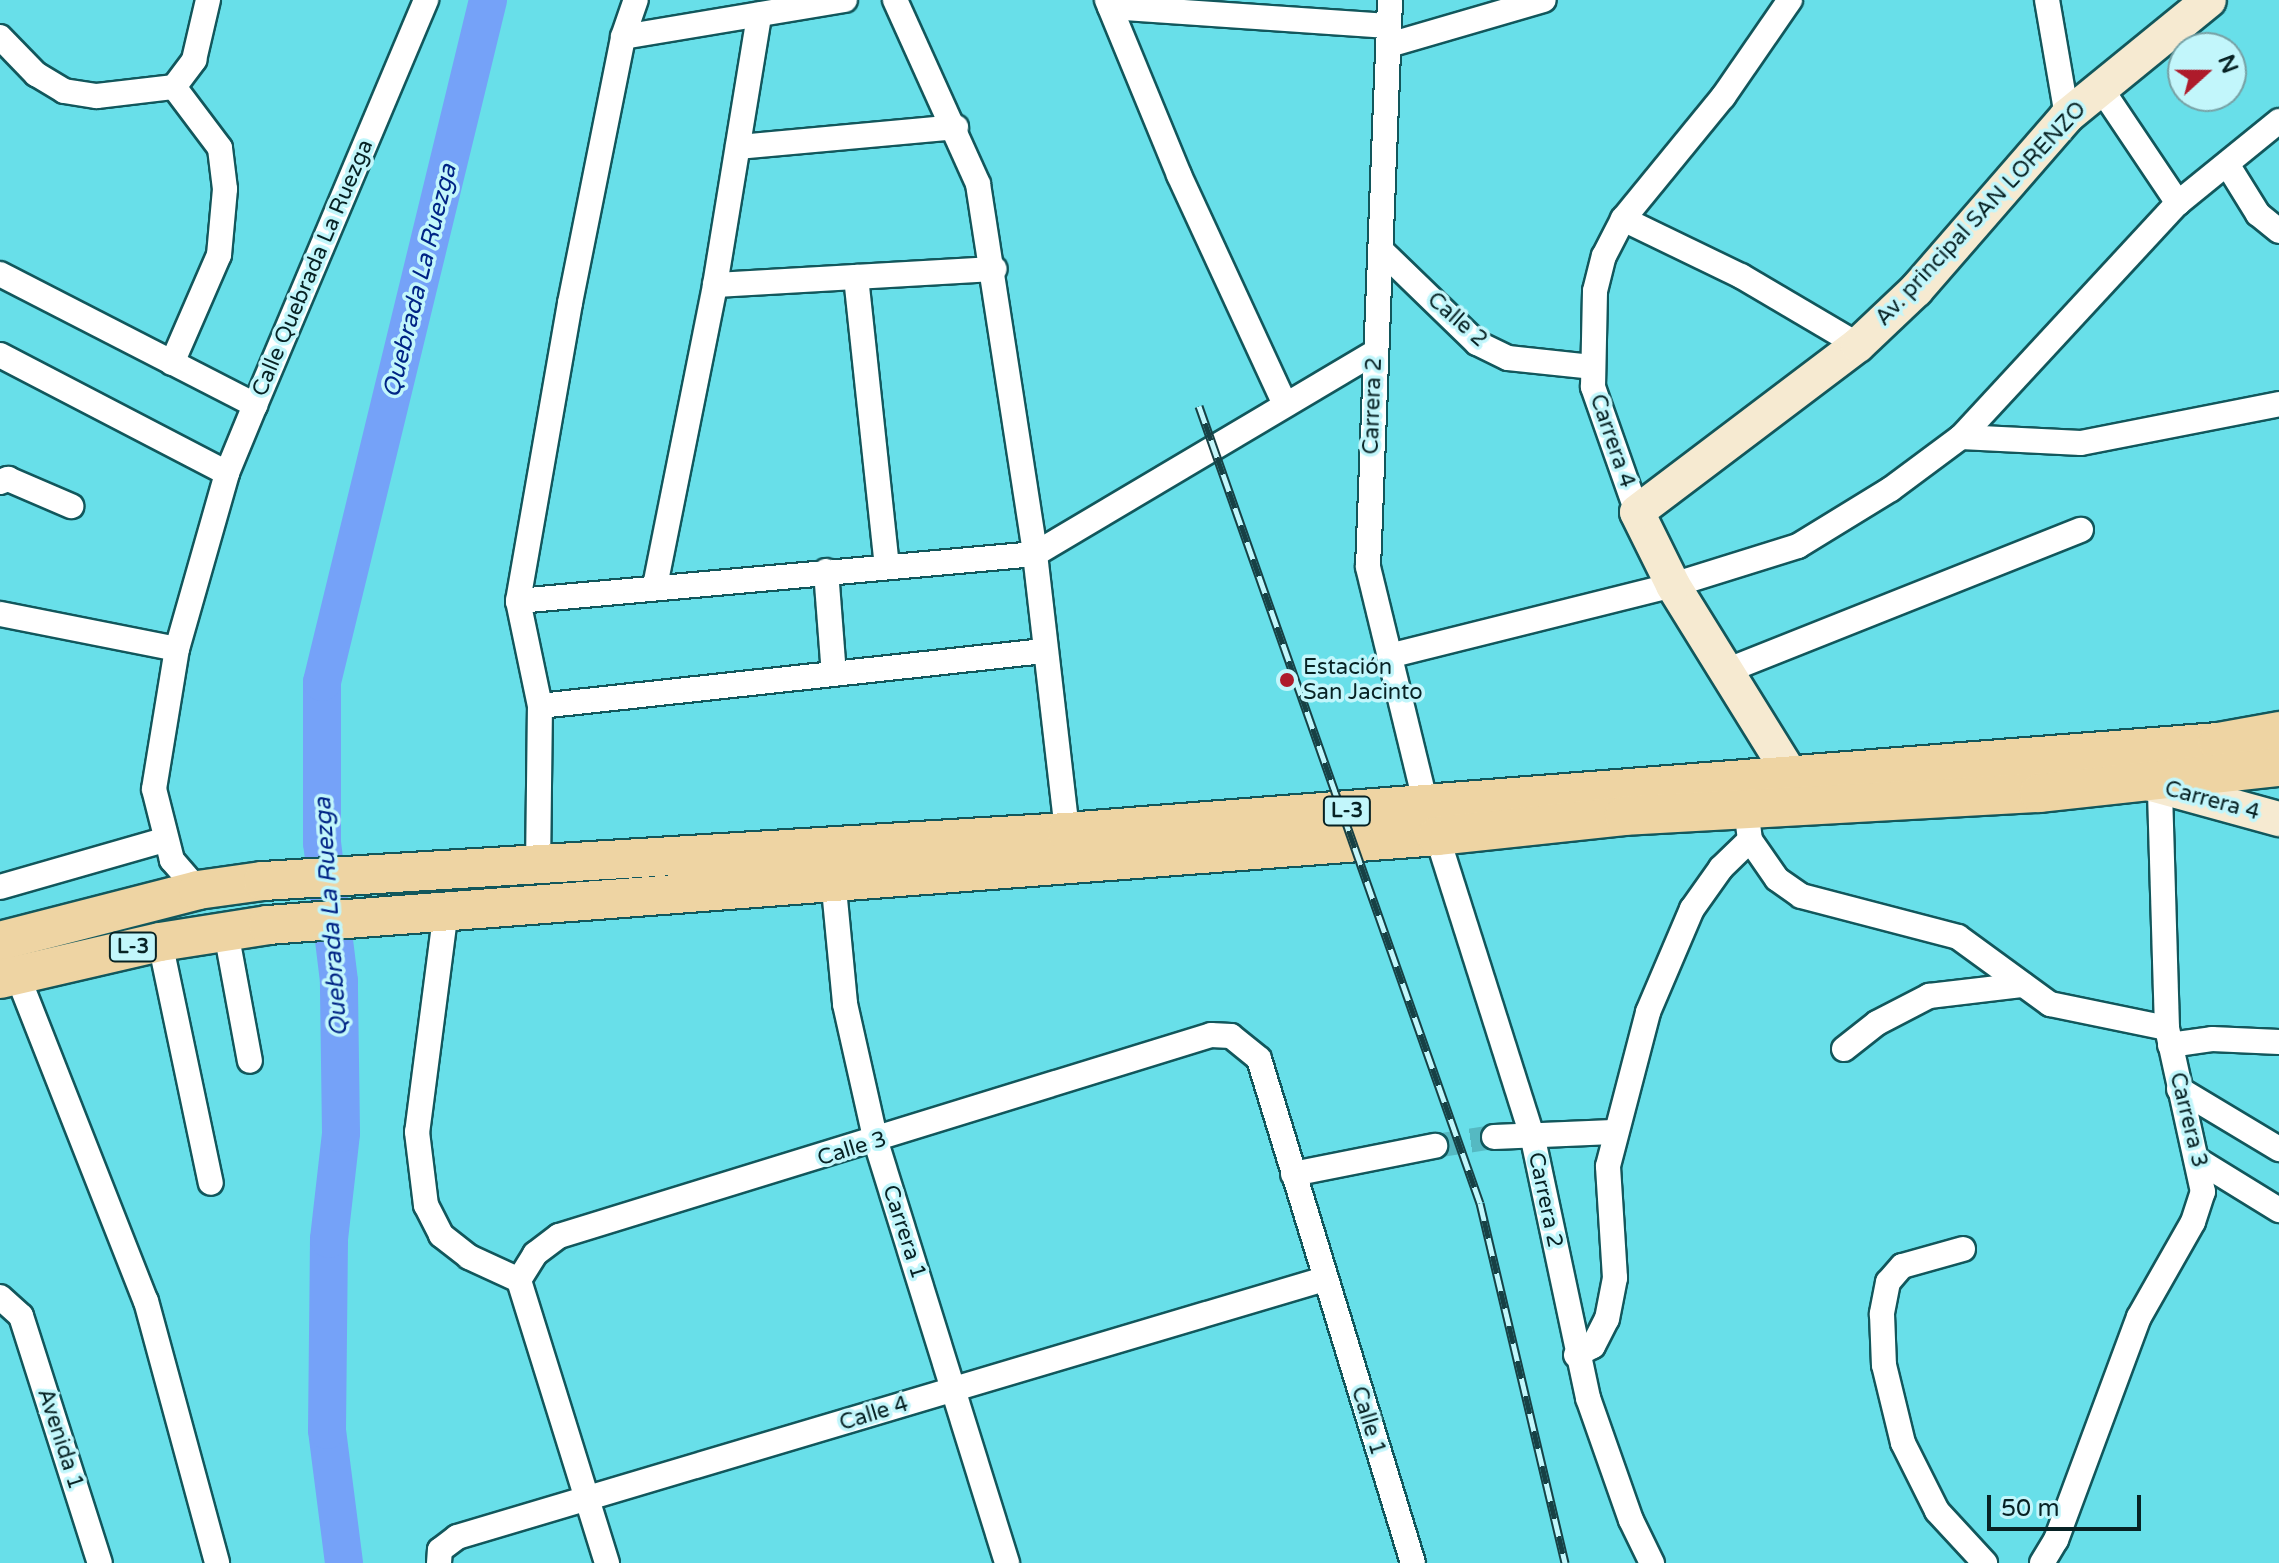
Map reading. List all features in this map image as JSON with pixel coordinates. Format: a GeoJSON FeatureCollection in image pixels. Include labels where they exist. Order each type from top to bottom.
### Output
{"type":"FeatureCollection","features":[{"type":"Feature","properties":{"kind":"main road","name":"Av. principal SAN LORENZO"},"geometry":{"type":"LineString","coordinates":[[1637,512],[1858,345],[1916,290],[2067,116],[2209,0]]}},
{"type":"Feature","properties":{"kind":"main road","name":"Carrera 4"},"geometry":{"type":"LineString","coordinates":[[1637,512],[1673,585],[1796,789]]}},
{"type":"Feature","properties":{"kind":"main road","name":"L-3"},"geometry":{"type":"LineString","coordinates":[[24,977],[160,942],[268,925],[430,911],[1067,832],[1747,809],[1796,789],[2218,742],[2279,731]]}},
{"type":"Feature","properties":{"kind":"main road"},"geometry":{"type":"LineString","coordinates":[[2218,742],[2264,770],[2279,813]]}},
{"type":"Feature","properties":{"kind":"main road","name":"L-3"},"geometry":{"type":"LineString","coordinates":[[1796,789],[2153,785],[2264,770]]}},
{"type":"Feature","properties":{"kind":"main road","name":"Carrera 4"},"geometry":{"type":"LineString","coordinates":[[2153,785],[2279,819]]}},
{"type":"Feature","properties":{"kind":"main road","name":"L-3"},"geometry":{"type":"LineString","coordinates":[[0,941],[198,890],[263,881],[538,868],[831,863],[1431,821]]}},
{"type":"Feature","properties":{"kind":"street"},"geometry":{"type":"LineString","coordinates":[[0,37],[36,74],[64,91],[97,96],[174,87],[194,60],[208,0]]}},
{"type":"Feature","properties":{"kind":"street","name":"Calle Quebrada La Ruezga"},"geometry":{"type":"LineString","coordinates":[[0,274],[255,405],[426,0]]}},
{"type":"Feature","properties":{"kind":"street"},"geometry":{"type":"LineString","coordinates":[[538,868],[540,706],[518,601],[623,37],[636,0]]}},
{"type":"Feature","properties":{"kind":"street"},"geometry":{"type":"LineString","coordinates":[[623,37],[845,0]]}},
{"type":"Feature","properties":{"kind":"street"},"geometry":{"type":"LineString","coordinates":[[895,0],[956,127],[978,184],[995,269],[1035,554],[1067,832]]}},
{"type":"Feature","properties":{"kind":"street","name":"Carrera 2"},"geometry":{"type":"LineString","coordinates":[[1390,0],[1383,252],[1375,352],[1368,567],[1431,821],[1533,1139],[1576,1355],[1631,1520],[1652,1563]]}},
{"type":"Feature","properties":{"kind":"street"},"geometry":{"type":"LineString","coordinates":[[1285,404],[1179,175],[1109,3],[1389,35],[1544,0]]}},
{"type":"Feature","properties":{"kind":"street","name":"Carrera 4"},"geometry":{"type":"LineString","coordinates":[[1637,512],[1593,387],[1595,291],[1604,256],[1623,219],[1723,97],[1790,0]]}},
{"type":"Feature","properties":{"kind":"street"},"geometry":{"type":"LineString","coordinates":[[2047,0],[2067,116]]}},
{"type":"Feature","properties":{"kind":"street"},"geometry":{"type":"LineString","coordinates":[[655,586],[715,285],[759,15]]}},
{"type":"Feature","properties":{"kind":"street"},"geometry":{"type":"LineString","coordinates":[[172,363],[219,255],[225,189],[220,148],[174,87]]}},
{"type":"Feature","properties":{"kind":"street"},"geometry":{"type":"LineString","coordinates":[[2100,87],[2178,203]]}},
{"type":"Feature","properties":{"kind":"street"},"geometry":{"type":"LineString","coordinates":[[1389,656],[1673,585],[1798,546],[1961,437],[2178,203],[2279,121]]}},
{"type":"Feature","properties":{"kind":"street"},"geometry":{"type":"LineString","coordinates":[[738,147],[956,127]]}},
{"type":"Feature","properties":{"kind":"street"},"geometry":{"type":"LineString","coordinates":[[2227,164],[2258,214],[2279,231]]}},
{"type":"Feature","properties":{"kind":"street"},"geometry":{"type":"LineString","coordinates":[[1623,219],[1741,276],[1858,345]]}},
{"type":"Feature","properties":{"kind":"street","name":"Calle 2"},"geometry":{"type":"LineString","coordinates":[[1383,252],[1477,343],[1508,358],[1592,367]]}},
{"type":"Feature","properties":{"kind":"street"},"geometry":{"type":"LineString","coordinates":[[715,285],[995,269]]}},
{"type":"Feature","properties":{"kind":"street"},"geometry":{"type":"LineString","coordinates":[[856,277],[887,565]]}},
{"type":"Feature","properties":{"kind":"street"},"geometry":{"type":"LineString","coordinates":[[518,601],[655,586],[1035,554],[1375,352]]}},
{"type":"Feature","properties":{"kind":"street"},"geometry":{"type":"LineString","coordinates":[[0,355],[227,473]]}},
{"type":"Feature","properties":{"kind":"street"},"geometry":{"type":"LineString","coordinates":[[1961,437],[2081,443],[2279,404]]}},
{"type":"Feature","properties":{"kind":"street"},"geometry":{"type":"LineString","coordinates":[[198,890],[172,860],[164,840],[154,789],[177,649],[227,473],[255,405]]}},
{"type":"Feature","properties":{"kind":"street"},"geometry":{"type":"LineString","coordinates":[[0,482],[8,479],[71,506]]}},
{"type":"Feature","properties":{"kind":"street"},"geometry":{"type":"LineString","coordinates":[[1726,671],[2081,530]]}},
{"type":"Feature","properties":{"kind":"street"},"geometry":{"type":"LineString","coordinates":[[826,571],[834,674]]}},
{"type":"Feature","properties":{"kind":"street"},"geometry":{"type":"LineString","coordinates":[[0,614],[177,649]]}},
{"type":"Feature","properties":{"kind":"street"},"geometry":{"type":"LineString","coordinates":[[540,706],[1044,651]]}},
{"type":"Feature","properties":{"kind":"street","name":"Carrera 3"},"geometry":{"type":"LineString","coordinates":[[2042,1563],[2056,1540],[2139,1317],[2193,1222],[2203,1192],[2201,1162],[2179,1089],[2168,1036],[2153,785]]}},
{"type":"Feature","properties":{"kind":"street"},"geometry":{"type":"LineString","coordinates":[[1747,809],[1777,879],[1801,896],[1958,937],[2050,1004],[2168,1036],[2279,1042]]}},
{"type":"Feature","properties":{"kind":"street"},"geometry":{"type":"LineString","coordinates":[[1576,1355],[1593,1346],[1607,1319],[1615,1278],[1607,1220],[1613,1132],[1648,1012],[1681,932],[1747,809]]}},
{"type":"Feature","properties":{"kind":"street"},"geometry":{"type":"LineString","coordinates":[[0,887],[164,840]]}},
{"type":"Feature","properties":{"kind":"street","name":"Carrera 1"},"geometry":{"type":"LineString","coordinates":[[831,863],[845,1004],[876,1142],[1007,1563]]}},
{"type":"Feature","properties":{"kind":"street"},"geometry":{"type":"LineString","coordinates":[[430,911],[418,1110],[426,1205],[441,1235],[469,1257],[519,1280],[607,1563]]}},
{"type":"Feature","properties":{"kind":"street"},"geometry":{"type":"LineString","coordinates":[[226,932],[250,1061]]}},
{"type":"Feature","properties":{"kind":"street"},"geometry":{"type":"LineString","coordinates":[[160,942],[211,1183]]}},
{"type":"Feature","properties":{"kind":"street"},"geometry":{"type":"LineString","coordinates":[[0,1001],[24,977],[146,1301],[217,1563]]}},
{"type":"Feature","properties":{"kind":"street"},"geometry":{"type":"LineString","coordinates":[[1844,1049],[1902,1007],[1929,996],[2023,985]]}},
{"type":"Feature","properties":{"kind":"street","name":"Calle 3"},"geometry":{"type":"LineString","coordinates":[[519,1280],[535,1254],[559,1236],[876,1142],[1211,1035],[1231,1036],[1259,1059],[1324,1279]]}},
{"type":"Feature","properties":{"kind":"street"},"geometry":{"type":"LineString","coordinates":[[2179,1089],[2279,1149]]}},
{"type":"Feature","properties":{"kind":"street"},"geometry":{"type":"LineString","coordinates":[[1494,1137],[1533,1139],[1613,1132]]}},
{"type":"Feature","properties":{"kind":"street"},"geometry":{"type":"LineString","coordinates":[[1293,1174],[1435,1146]]}},
{"type":"Feature","properties":{"kind":"street"},"geometry":{"type":"LineString","coordinates":[[2201,1162],[2279,1210]]}},
{"type":"Feature","properties":{"kind":"street"},"geometry":{"type":"LineString","coordinates":[[1963,1249],[1902,1266],[1888,1282],[1882,1314],[1884,1365],[1903,1443],[1937,1511],[1985,1563]]}},
{"type":"Feature","properties":{"kind":"street","name":"Calle 4"},"geometry":{"type":"LineString","coordinates":[[439,1563],[440,1550],[457,1537],[588,1501],[1324,1279]]}},
{"type":"Feature","properties":{"kind":"street","name":"Calle 1"},"geometry":{"type":"LineString","coordinates":[[1324,1279],[1413,1563]]}},
{"type":"Feature","properties":{"kind":"street","name":"Avenida 1"},"geometry":{"type":"LineString","coordinates":[[0,1297],[21,1316],[100,1563]]}},
{"type":"Feature","properties":{"kind":"waterway","name":"Quebrada La Ruezga"},"geometry":{"type":"LineString","coordinates":[[344,1563],[327,1430],[329,1239],[341,1133],[339,981],[322,843],[322,682],[488,0]]}},
{"type":"Feature","properties":{"kind":"tunnel"},"geometry":{"type":"LineString","coordinates":[[1435,1146],[1494,1137]]}},
{"type":"Feature","properties":{"kind":"railway"},"geometry":{"type":"LineString","coordinates":[[1199,406],[1480,1203],[1565,1563]]}},
{"type":"Feature","properties":{"kind":"place","name":"Estación San Jacinto"},"geometry":{"type":"Point","coordinates":[1287,680]}}]}
